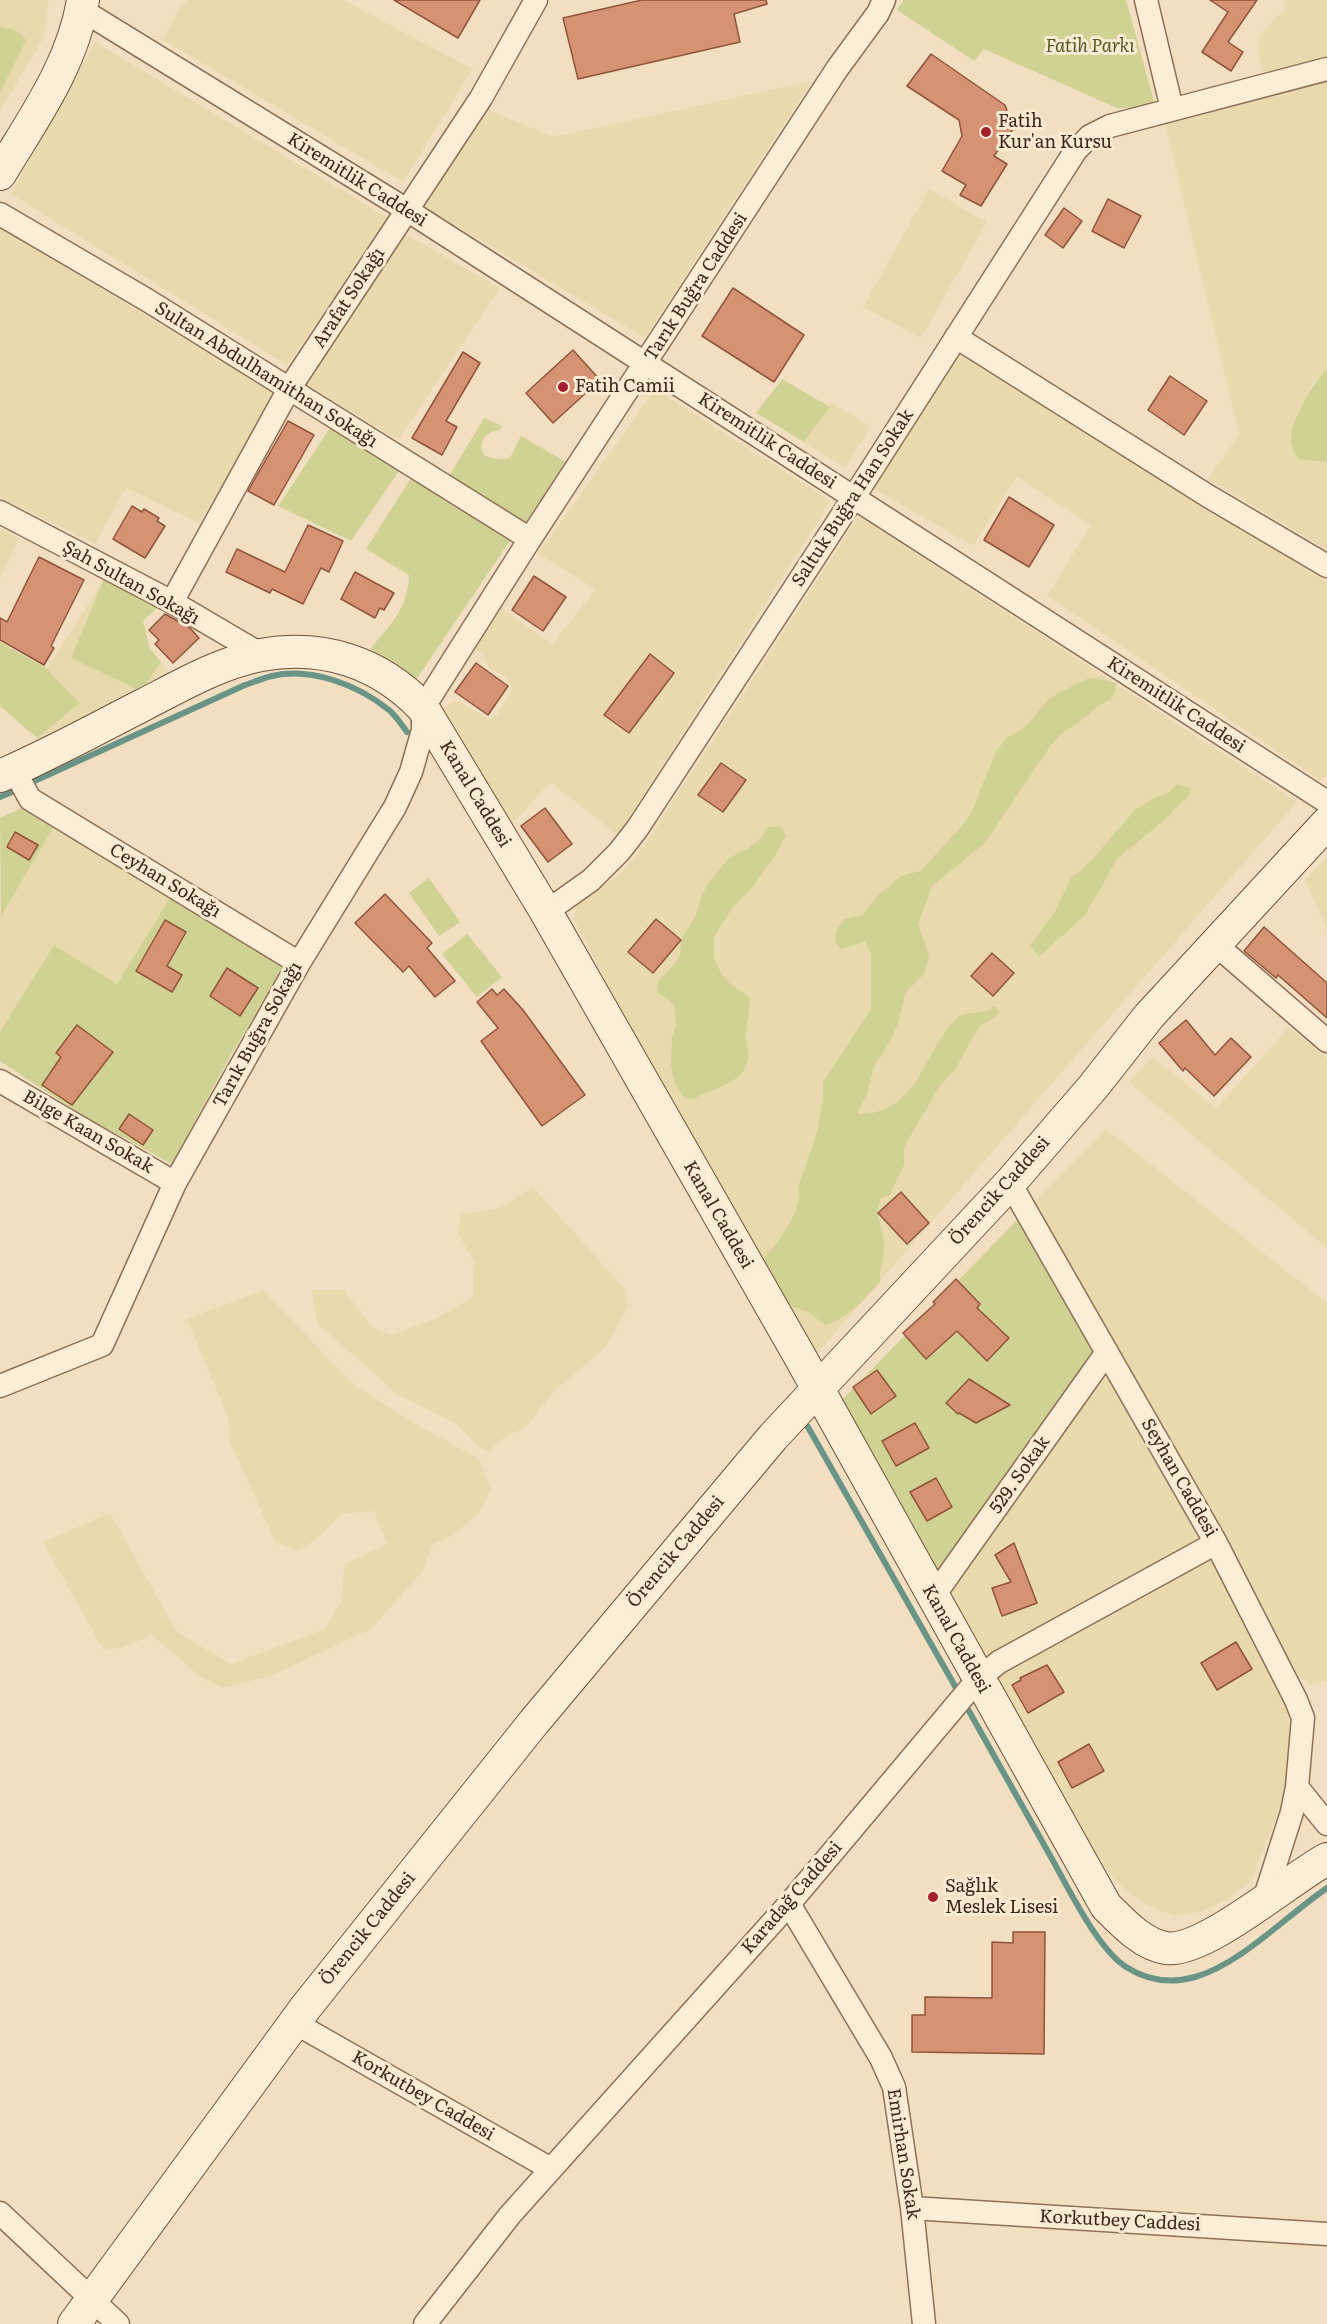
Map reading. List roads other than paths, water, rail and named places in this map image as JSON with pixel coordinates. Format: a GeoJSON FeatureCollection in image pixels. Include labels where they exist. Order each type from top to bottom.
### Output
{"type":"FeatureCollection","features":[{"type":"Feature","properties":{"kind":"street","name":"Arafat Sokağı"},"geometry":{"type":"LineString","coordinates":[[172,602],[289,389],[481,98],[536,0]]}},
{"type":"Feature","properties":{"kind":"street","name":"Tarık Buğra Caddesi"},"geometry":{"type":"LineString","coordinates":[[423,719],[530,539],[837,69],[878,13],[884,0]]}},
{"type":"Feature","properties":{"kind":"street"},"geometry":{"type":"LineString","coordinates":[[1146,0],[1172,109]]}},
{"type":"Feature","properties":{"kind":"street","name":"Kiremitlik Caddesi"},"geometry":{"type":"LineString","coordinates":[[82,5],[407,210],[1327,802]]}},
{"type":"Feature","properties":{"kind":"street"},"geometry":{"type":"LineString","coordinates":[[0,174],[53,85],[73,39],[82,5]]}},
{"type":"Feature","properties":{"kind":"street","name":"Saltuk Buğra Han Sokak"},"geometry":{"type":"LineString","coordinates":[[546,912],[591,880],[619,852],[637,829],[854,497],[1076,150],[1090,136],[1110,126],[1327,69]]}},
{"type":"Feature","properties":{"kind":"street","name":"Sultan Abdulhamithan Sokağı"},"geometry":{"type":"LineString","coordinates":[[0,214],[147,300],[530,539]]}},
{"type":"Feature","properties":{"kind":"street"},"geometry":{"type":"LineString","coordinates":[[956,337],[1208,496],[1327,566]]}},
{"type":"Feature","properties":{"kind":"street","name":"Şah Sultan Sokağı"},"geometry":{"type":"LineString","coordinates":[[0,512],[172,602],[262,655]]}},
{"type":"Feature","properties":{"kind":"street","name":"Kanal Caddesi"},"geometry":{"type":"LineString","coordinates":[[7,773],[185,684],[230,664],[262,655],[301,652],[351,660],[387,676],[408,693],[546,912],[933,1597],[974,1684],[1106,1906],[1138,1934],[1160,1946],[1180,1948],[1195,1943],[1225,1926],[1327,1859]]}},
{"type":"Feature","properties":{"kind":"street","name":"Tarık Buğra Sokağı"},"geometry":{"type":"LineString","coordinates":[[0,1386],[102,1345],[175,1183],[299,963],[394,807],[411,772],[423,719]]}},
{"type":"Feature","properties":{"kind":"street","name":"Ceyhan Sokağı"},"geometry":{"type":"LineString","coordinates":[[7,773],[30,799],[299,963]]}},
{"type":"Feature","properties":{"kind":"street","name":"Örencik Caddesi"},"geometry":{"type":"LineString","coordinates":[[83,2311],[295,2023],[541,1712],[773,1437],[1010,1183],[1093,1087],[1149,1016],[1327,823]]}},
{"type":"Feature","properties":{"kind":"street"},"geometry":{"type":"LineString","coordinates":[[1215,944],[1327,1041]]}},
{"type":"Feature","properties":{"kind":"street","name":"Bilge Kaan Sokak"},"geometry":{"type":"LineString","coordinates":[[0,1081],[175,1183]]}},
{"type":"Feature","properties":{"kind":"street","name":"Seyhan Caddesi"},"geometry":{"type":"LineString","coordinates":[[1010,1183],[1216,1543],[1303,1718],[1297,1787],[1292,1812],[1264,1900]]}},
{"type":"Feature","properties":{"kind":"street","name":"529. Sokak"},"geometry":{"type":"LineString","coordinates":[[933,1597],[1107,1352]]}},
{"type":"Feature","properties":{"kind":"street","name":"Karadağ Caddesi"},"geometry":{"type":"LineString","coordinates":[[425,2324],[510,2215],[789,1904],[974,1684],[999,1662],[1216,1543]]}},
{"type":"Feature","properties":{"kind":"street"},"geometry":{"type":"LineString","coordinates":[[1297,1787],[1327,1824]]}},
{"type":"Feature","properties":{"kind":"street","name":"Emirhan Sokak"},"geometry":{"type":"LineString","coordinates":[[789,1904],[882,2058],[894,2087],[912,2208],[924,2324]]}},
{"type":"Feature","properties":{"kind":"street","name":"Korkutbey Caddesi"},"geometry":{"type":"LineString","coordinates":[[295,2023],[551,2169]]}},
{"type":"Feature","properties":{"kind":"street","name":"Korkutbey Caddesi"},"geometry":{"type":"LineString","coordinates":[[912,2208],[1327,2234]]}},
{"type":"Feature","properties":{"kind":"street"},"geometry":{"type":"LineString","coordinates":[[0,2213],[83,2311],[118,2324]]}},
{"type":"Feature","properties":{"kind":"waterway"},"geometry":{"type":"LineString","coordinates":[[28,784],[245,685],[287,674],[318,676],[349,686],[389,710],[407,732]]}},
{"type":"Feature","properties":{"kind":"waterway"},"geometry":{"type":"LineString","coordinates":[[0,797],[19,789]]}},
{"type":"Feature","properties":{"kind":"waterway"},"geometry":{"type":"LineString","coordinates":[[808,1427],[960,1695]]}},
{"type":"Feature","properties":{"kind":"waterway"},"geometry":{"type":"LineString","coordinates":[[965,1704],[1094,1932],[1115,1958],[1134,1972],[1168,1981],[1195,1977],[1212,1971],[1263,1938],[1327,1888]]}},
{"type":"Feature","properties":{"kind":"place","name":"Fatih Kur'an Kursu"},"geometry":{"type":"Point","coordinates":[986,132]}},
{"type":"Feature","properties":{"kind":"place","name":"Fatih Camii"},"geometry":{"type":"Point","coordinates":[563,387]}},
{"type":"Feature","properties":{"kind":"place","name":"Sağlık Meslek Lisesi"},"geometry":{"type":"Point","coordinates":[933,1897]}},
{"type":"Feature","properties":{"kind":"park label","name":"Fatih Parkı"},"geometry":{"type":"Point","coordinates":[1090,47]}}]}
